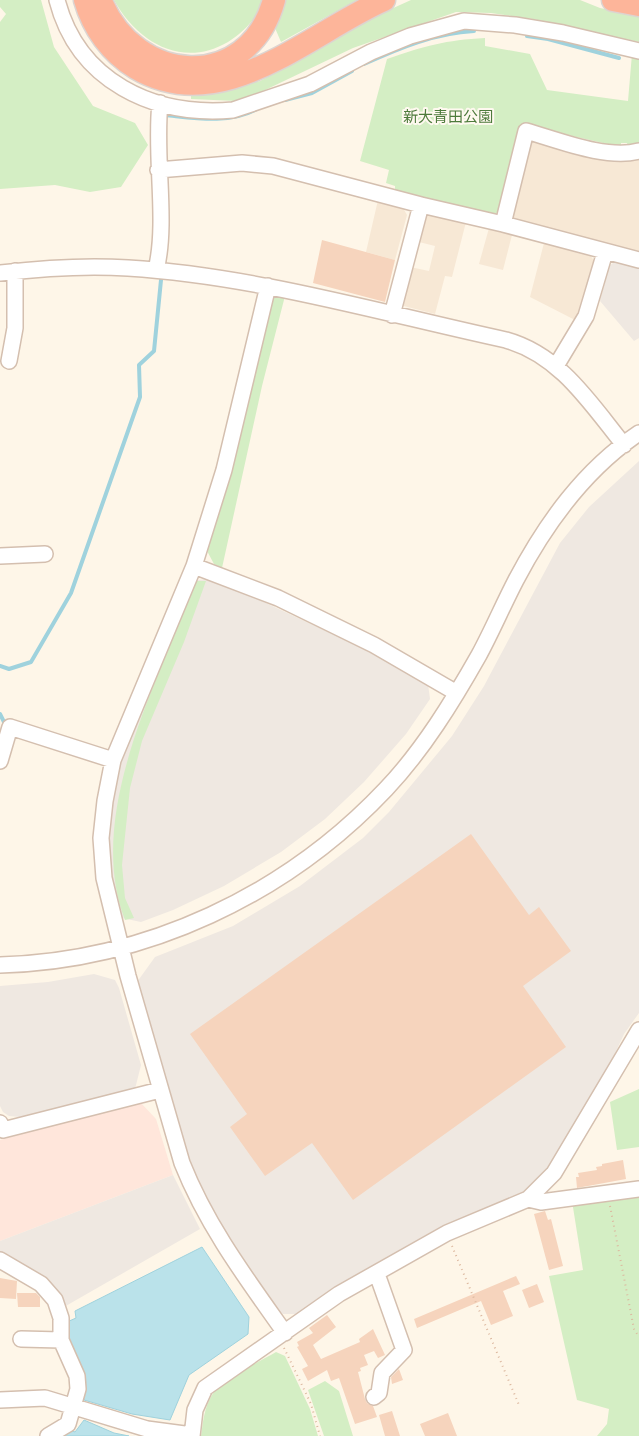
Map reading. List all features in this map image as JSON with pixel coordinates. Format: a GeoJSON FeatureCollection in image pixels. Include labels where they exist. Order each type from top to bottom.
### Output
{"type":"FeatureCollection","features":[{"type":"Feature","properties":{"kind":"highway"},"geometry":{"type":"LineString","coordinates":[[84,0],[102,37],[113,51],[128,63],[160,79],[190,84],[229,79],[263,67],[384,0]]}},
{"type":"Feature","properties":{"kind":"highway"},"geometry":{"type":"LineString","coordinates":[[100,0],[113,25],[131,45],[154,60],[181,68],[220,62],[245,48],[263,25],[274,0]]}},
{"type":"Feature","properties":{"kind":"highway"},"geometry":{"type":"LineString","coordinates":[[614,0],[639,5]]}},
{"type":"Feature","properties":{"kind":"street"},"geometry":{"type":"LineString","coordinates":[[57,0],[69,34],[93,66],[124,90],[160,103],[220,111],[233,110],[310,84],[371,52],[410,36],[464,21],[515,25],[563,33],[639,51]]}},
{"type":"Feature","properties":{"kind":"street"},"geometry":{"type":"LineString","coordinates":[[156,270],[160,226],[158,170],[160,103]]}},
{"type":"Feature","properties":{"kind":"street"},"geometry":{"type":"LineString","coordinates":[[503,224],[526,131],[596,150],[619,154],[639,151]]}},
{"type":"Feature","properties":{"kind":"street"},"geometry":{"type":"LineString","coordinates":[[158,170],[242,164],[273,166],[639,260]]}},
{"type":"Feature","properties":{"kind":"street"},"geometry":{"type":"LineString","coordinates":[[392,315],[421,205]]}},
{"type":"Feature","properties":{"kind":"street"},"geometry":{"type":"LineString","coordinates":[[556,366],[586,316],[604,252]]}},
{"type":"Feature","properties":{"kind":"street"},"geometry":{"type":"LineString","coordinates":[[9,361],[15,328],[8,272],[78,266],[156,270],[268,286],[518,343],[541,354],[556,366],[580,390],[624,445]]}},
{"type":"Feature","properties":{"kind":"street"},"geometry":{"type":"LineString","coordinates":[[268,286],[224,470],[194,566],[113,760],[104,800],[101,838],[104,878],[121,947],[172,1133],[192,1190],[228,1253],[282,1335]]}},
{"type":"Feature","properties":{"kind":"street"},"geometry":{"type":"LineString","coordinates":[[0,966],[69,959],[121,947],[205,918],[240,901],[307,859],[388,788],[416,752],[479,655],[516,580],[551,520],[581,484],[639,434]]}},
{"type":"Feature","properties":{"kind":"street"},"geometry":{"type":"LineString","coordinates":[[0,556],[45,554]]}},
{"type":"Feature","properties":{"kind":"street"},"geometry":{"type":"LineString","coordinates":[[194,566],[278,598],[374,645],[455,692]]}},
{"type":"Feature","properties":{"kind":"street"},"geometry":{"type":"LineString","coordinates":[[0,761],[10,728],[113,760]]}},
{"type":"Feature","properties":{"kind":"street"},"geometry":{"type":"LineString","coordinates":[[0,1400],[35,1397],[73,1406],[147,1429],[192,1435],[195,1410],[205,1388],[339,1294],[447,1233],[528,1199],[554,1173],[639,1030]]}},
{"type":"Feature","properties":{"kind":"street"},"geometry":{"type":"LineString","coordinates":[[0,1123],[3,1130],[160,1090]]}},
{"type":"Feature","properties":{"kind":"street"},"geometry":{"type":"LineString","coordinates":[[528,1199],[541,1202],[608,1194],[639,1188]]}},
{"type":"Feature","properties":{"kind":"street"},"geometry":{"type":"LineString","coordinates":[[0,1260],[48,1290],[55,1300],[61,1318],[61,1340],[77,1376],[78,1388],[68,1424],[48,1436]]}},
{"type":"Feature","properties":{"kind":"street"},"geometry":{"type":"LineString","coordinates":[[374,1397],[379,1393],[382,1373],[386,1366],[404,1350],[376,1274]]}},
{"type":"Feature","properties":{"kind":"street"},"geometry":{"type":"LineString","coordinates":[[21,1339],[61,1340]]}},
{"type":"Feature","properties":{"kind":"path"},"geometry":{"type":"LineString","coordinates":[[608,1194],[634,1329],[639,1337]]}},
{"type":"Feature","properties":{"kind":"path"},"geometry":{"type":"LineString","coordinates":[[447,1233],[519,1406]]}},
{"type":"Feature","properties":{"kind":"path"},"geometry":{"type":"LineString","coordinates":[[282,1335],[311,1404],[320,1436]]}},
{"type":"Feature","properties":{"kind":"shaded area"},"geometry":{"type":"Polygon","coordinates":[[[537,140],[639,156],[639,252],[516,221],[511,213],[529,144],[537,140]]]}},
{"type":"Feature","properties":{"kind":"shaded area"},"geometry":{"type":"Polygon","coordinates":[[[378,200],[402,206],[407,215],[395,260],[366,252],[378,200]]]}},
{"type":"Feature","properties":{"kind":"shaded area"},"geometry":{"type":"Polygon","coordinates":[[[428,213],[466,222],[452,277],[445,276],[435,314],[400,305],[410,267],[429,271],[435,246],[415,241],[421,218],[428,213]]]}},
{"type":"Feature","properties":{"kind":"shaded area"},"geometry":{"type":"Polygon","coordinates":[[[489,228],[512,235],[503,270],[479,264],[489,228]]]}},
{"type":"Feature","properties":{"kind":"shaded area"},"geometry":{"type":"Polygon","coordinates":[[[544,243],[590,255],[595,262],[583,303],[575,320],[530,297],[544,243]]]}},
{"type":"Feature","properties":{"kind":"shaded area"},"geometry":{"type":"Polygon","coordinates":[[[616,261],[639,267],[639,338],[634,341],[600,301],[609,266],[616,261]]]}},
{"type":"Feature","properties":{"kind":"shaded area"},"geometry":{"type":"Polygon","coordinates":[[[639,461],[639,1013],[624,1034],[606,1073],[545,1174],[530,1188],[513,1198],[446,1225],[335,1289],[299,1314],[283,1314],[276,1309],[234,1249],[203,1195],[184,1150],[137,982],[155,957],[233,926],[300,886],[363,838],[389,812],[452,736],[484,686],[560,543],[589,507],[639,461]]]}},
{"type":"Feature","properties":{"kind":"shaded area"},"geometry":{"type":"Polygon","coordinates":[[[206,579],[242,592],[358,646],[428,684],[430,699],[406,734],[364,782],[325,819],[281,852],[224,886],[173,910],[141,922],[122,918],[112,892],[108,843],[111,804],[121,757],[192,583],[197,580],[206,579]]]}},
{"type":"Feature","properties":{"kind":"shaded area"},"geometry":{"type":"Polygon","coordinates":[[[94,974],[115,980],[119,988],[141,1065],[135,1089],[20,1117],[9,1116],[3,1112],[0,1106],[0,986],[48,982],[94,974]]]}},
{"type":"Feature","properties":{"kind":"shaded area"},"geometry":{"type":"Polygon","coordinates":[[[140,1102],[156,1119],[173,1175],[0,1241],[0,1140],[140,1102]]]}},
{"type":"Feature","properties":{"kind":"shaded area"},"geometry":{"type":"Polygon","coordinates":[[[173,1175],[200,1229],[64,1307],[56,1289],[48,1280],[0,1252],[0,1241],[173,1175]]]}},
{"type":"Feature","properties":{"kind":"green space"},"geometry":{"type":"Polygon","coordinates":[[[0,0],[41,0],[54,47],[93,106],[135,123],[148,145],[121,187],[90,192],[55,185],[0,189],[0,22],[6,14],[0,7],[0,0]]]}},
{"type":"Feature","properties":{"kind":"green space"},"geometry":{"type":"Polygon","coordinates":[[[114,0],[265,0],[254,19],[234,38],[211,50],[194,53],[178,52],[162,47],[148,39],[135,28],[114,0]]]}},
{"type":"Feature","properties":{"kind":"green space"},"geometry":{"type":"Polygon","coordinates":[[[285,0],[357,0],[281,42],[275,28],[285,0]]]}},
{"type":"Feature","properties":{"kind":"green space"},"geometry":{"type":"Polygon","coordinates":[[[411,0],[580,0],[600,8],[639,16],[639,42],[533,19],[491,13],[456,12],[353,48],[261,92],[236,101],[191,99],[191,93],[221,91],[260,81],[289,66],[347,29],[411,0]]]}},
{"type":"Feature","properties":{"kind":"green space","name":"新大青田公園"},"geometry":{"type":"Polygon","coordinates":[[[485,38],[485,46],[530,54],[547,90],[628,101],[632,54],[639,57],[639,146],[628,147],[627,143],[621,143],[621,147],[523,125],[501,210],[493,215],[395,190],[395,186],[386,183],[389,170],[360,161],[387,59],[435,44],[485,38]]]}},
{"type":"Feature","properties":{"kind":"green space"},"geometry":{"type":"Polygon","coordinates":[[[286,292],[262,386],[222,568],[214,564],[206,549],[273,294],[286,292]]]}},
{"type":"Feature","properties":{"kind":"green space"},"geometry":{"type":"Polygon","coordinates":[[[196,581],[206,581],[184,642],[142,741],[130,788],[122,865],[125,898],[134,918],[125,920],[115,879],[114,836],[120,792],[131,748],[146,704],[196,581]]]}},
{"type":"Feature","properties":{"kind":"green space"},"geometry":{"type":"Polygon","coordinates":[[[639,1089],[639,1147],[617,1150],[610,1102],[639,1089]]]}},
{"type":"Feature","properties":{"kind":"green space"},"geometry":{"type":"Polygon","coordinates":[[[639,1191],[639,1436],[597,1436],[607,1424],[609,1409],[577,1400],[549,1276],[583,1270],[572,1201],[639,1191]]]}},
{"type":"Feature","properties":{"kind":"green space"},"geometry":{"type":"Polygon","coordinates":[[[276,1352],[285,1356],[310,1409],[318,1436],[201,1436],[207,1405],[217,1389],[232,1377],[276,1352]]]}},
{"type":"Feature","properties":{"kind":"green space"},"geometry":{"type":"Polygon","coordinates":[[[325,1381],[339,1391],[353,1436],[324,1436],[308,1390],[325,1381]]]}},
{"type":"Feature","properties":{"kind":"water"},"geometry":{"type":"Polygon","coordinates":[[[202,1247],[249,1317],[248,1334],[189,1375],[170,1420],[132,1414],[84,1400],[67,1339],[67,1322],[76,1318],[75,1311],[202,1247]]]}},
{"type":"Feature","properties":{"kind":"water"},"geometry":{"type":"Polygon","coordinates":[[[84,1420],[114,1433],[129,1436],[62,1436],[70,1430],[75,1432],[84,1420]]]}},
{"type":"Feature","properties":{"kind":"building"},"geometry":{"type":"Polygon","coordinates":[[[322,240],[395,260],[385,302],[313,283],[322,240]]]}},
{"type":"Feature","properties":{"kind":"building"},"geometry":{"type":"Polygon","coordinates":[[[471,834],[529,915],[539,907],[571,951],[523,986],[566,1047],[353,1200],[312,1143],[265,1176],[230,1127],[247,1114],[190,1034],[471,834]]]}},
{"type":"Feature","properties":{"kind":"building"},"geometry":{"type":"Polygon","coordinates":[[[623,1160],[626,1179],[577,1188],[576,1177],[579,1177],[578,1173],[597,1170],[596,1167],[602,1166],[602,1164],[623,1160]]]}},
{"type":"Feature","properties":{"kind":"building"},"geometry":{"type":"Polygon","coordinates":[[[545,1211],[548,1220],[551,1219],[563,1266],[549,1270],[534,1214],[545,1211]]]}},
{"type":"Feature","properties":{"kind":"building"},"geometry":{"type":"Polygon","coordinates":[[[516,1276],[520,1284],[503,1291],[513,1316],[491,1325],[481,1301],[417,1328],[414,1319],[516,1276]]]}},
{"type":"Feature","properties":{"kind":"building"},"geometry":{"type":"Polygon","coordinates":[[[0,1278],[17,1281],[16,1299],[0,1298],[0,1278]]]}},
{"type":"Feature","properties":{"kind":"building"},"geometry":{"type":"Polygon","coordinates":[[[537,1284],[544,1302],[529,1308],[522,1290],[537,1284]]]}},
{"type":"Feature","properties":{"kind":"building"},"geometry":{"type":"Polygon","coordinates":[[[17,1293],[36,1293],[40,1297],[40,1307],[18,1307],[17,1293]]]}},
{"type":"Feature","properties":{"kind":"building"},"geometry":{"type":"Polygon","coordinates":[[[327,1315],[336,1327],[313,1345],[321,1359],[360,1342],[359,1339],[373,1329],[385,1355],[378,1358],[374,1351],[364,1355],[368,1365],[360,1368],[361,1371],[358,1372],[365,1399],[367,1403],[373,1406],[377,1417],[355,1424],[339,1378],[331,1381],[327,1370],[308,1381],[302,1369],[308,1366],[297,1347],[299,1346],[297,1342],[313,1333],[309,1328],[327,1315]]]}},
{"type":"Feature","properties":{"kind":"building"},"geometry":{"type":"Polygon","coordinates":[[[399,1369],[403,1380],[392,1384],[391,1377],[399,1369]]]}},
{"type":"Feature","properties":{"kind":"building"},"geometry":{"type":"Polygon","coordinates":[[[392,1411],[400,1436],[385,1436],[379,1415],[392,1411]]]}},
{"type":"Feature","properties":{"kind":"building"},"geometry":{"type":"Polygon","coordinates":[[[448,1413],[457,1436],[425,1436],[420,1424],[448,1413]]]}},
{"type":"Feature","properties":{"kind":"waterway"},"geometry":{"type":"LineString","coordinates":[[364,64],[431,38],[474,31]]}},
{"type":"Feature","properties":{"kind":"waterway"},"geometry":{"type":"LineString","coordinates":[[527,36],[548,39],[619,58]]}},
{"type":"Feature","properties":{"kind":"waterway"},"geometry":{"type":"LineString","coordinates":[[285,100],[312,93],[352,71]]}},
{"type":"Feature","properties":{"kind":"waterway"},"geometry":{"type":"LineString","coordinates":[[165,115],[223,119],[255,110]]}},
{"type":"Feature","properties":{"kind":"waterway"},"geometry":{"type":"LineString","coordinates":[[0,666],[9,669],[31,662],[71,593],[140,397],[139,365],[154,351],[161,280]]}},
{"type":"Feature","properties":{"kind":"waterway"},"geometry":{"type":"LineString","coordinates":[[0,714],[6,726]]}}]}
